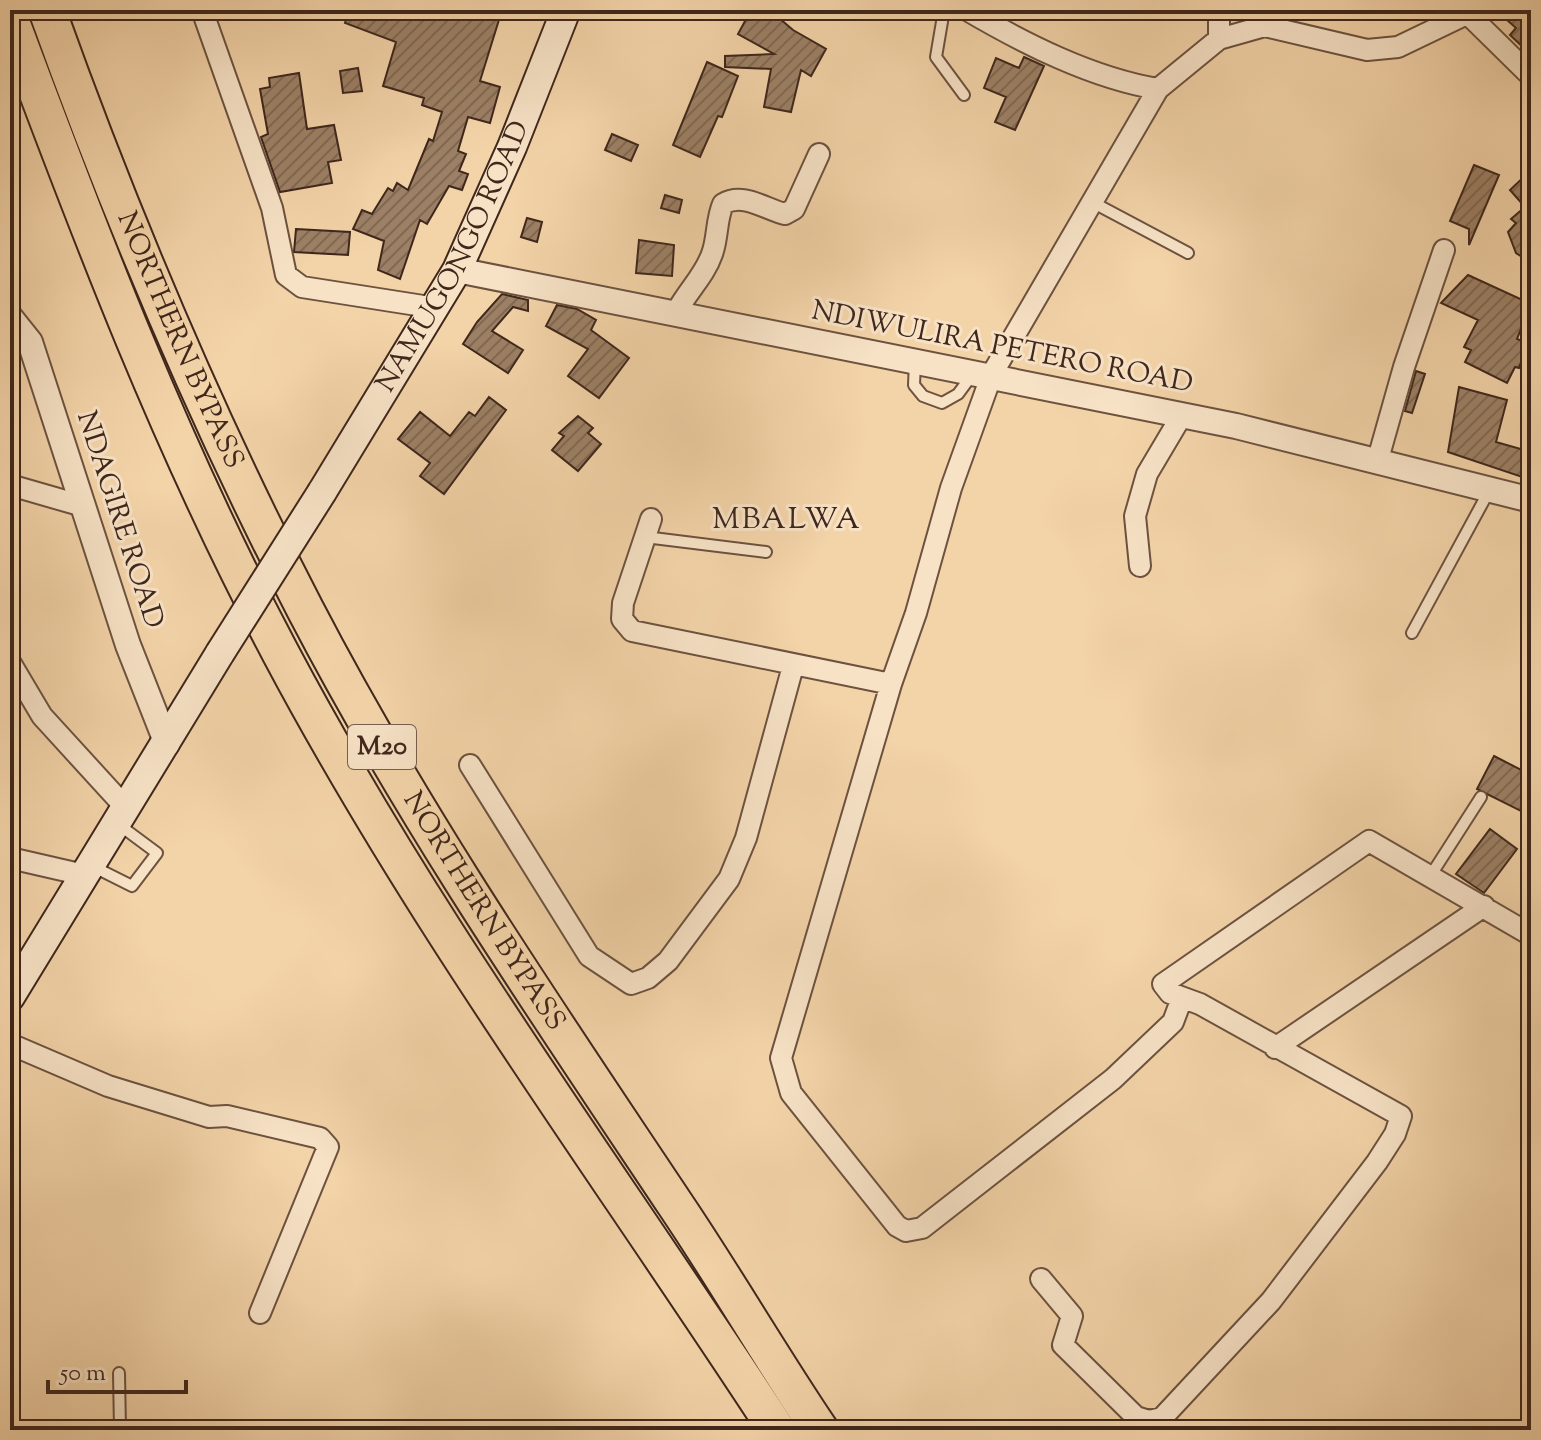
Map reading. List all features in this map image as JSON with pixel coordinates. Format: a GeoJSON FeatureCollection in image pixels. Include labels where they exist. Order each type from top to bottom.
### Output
{"type":"FeatureCollection","features":[{"type":"Feature","properties":{"kind":"highway","name":"NORTHERN BYPASS"},"geometry":{"type":"LineString","coordinates":[[47,10],[204,402],[305,609],[416,806],[507,954],[677,1207],[820,1430]]}},
{"type":"Feature","properties":{"kind":"highway","name":"NORTHERN BYPASS"},"geometry":{"type":"LineString","coordinates":[[10,19],[95,249],[164,417],[279,651],[370,812],[591,1154],[777,1430]]}},
{"type":"Feature","properties":{"kind":"main road","name":"NAMUGONGO ROAD"},"geometry":{"type":"LineString","coordinates":[[167,744],[457,270],[512,147],[566,10]]}},
{"type":"Feature","properties":{"kind":"main road"},"geometry":{"type":"LineString","coordinates":[[10,997],[167,744]]}},
{"type":"Feature","properties":{"kind":"street"},"geometry":{"type":"LineString","coordinates":[[202,10],[272,208],[286,275],[302,287],[436,308]]}},
{"type":"Feature","properties":{"kind":"street"},"geometry":{"type":"LineString","coordinates":[[967,10],[1000,29],[1121,83],[1158,89]]}},
{"type":"Feature","properties":{"kind":"street"},"geometry":{"type":"LineString","coordinates":[[1219,39],[1219,17],[1224,10]]}},
{"type":"Feature","properties":{"kind":"street"},"geometry":{"type":"LineString","coordinates":[[1182,998],[1173,1022],[1101,1088],[922,1228],[906,1231],[897,1226],[791,1093],[781,1058],[891,684],[916,613],[983,373],[1092,202],[1158,89],[1219,39],[1265,26],[1367,50],[1398,47],[1472,13],[1531,76]]}},
{"type":"Feature","properties":{"kind":"street"},"geometry":{"type":"LineString","coordinates":[[676,313],[685,295],[700,281],[714,251],[723,204],[731,199],[754,202],[785,214],[794,209],[819,154]]}},
{"type":"Feature","properties":{"kind":"street"},"geometry":{"type":"LineString","coordinates":[[1378,459],[1404,367],[1444,250]]}},
{"type":"Feature","properties":{"kind":"street","name":"NDIWULIRA PETERO ROAD"},"geometry":{"type":"LineString","coordinates":[[457,270],[915,359],[1182,415],[1378,459],[1531,500]]}},
{"type":"Feature","properties":{"kind":"street","name":"NDAGIRE ROAD"},"geometry":{"type":"LineString","coordinates":[[10,317],[30,342],[128,645],[167,744]]}},
{"type":"Feature","properties":{"kind":"street"},"geometry":{"type":"LineString","coordinates":[[1140,566],[1135,516],[1147,474],[1182,415]]}},
{"type":"Feature","properties":{"kind":"street"},"geometry":{"type":"LineString","coordinates":[[10,485],[83,506]]}},
{"type":"Feature","properties":{"kind":"street"},"geometry":{"type":"LineString","coordinates":[[648,528],[623,603],[622,619],[632,631],[891,684]]}},
{"type":"Feature","properties":{"kind":"street"},"geometry":{"type":"LineString","coordinates":[[10,662],[42,716],[121,816]]}},
{"type":"Feature","properties":{"kind":"street"},"geometry":{"type":"LineString","coordinates":[[470,765],[589,956],[631,984],[648,978],[668,961],[729,879],[746,838],[793,666]]}},
{"type":"Feature","properties":{"kind":"street"},"geometry":{"type":"LineString","coordinates":[[1041,1279],[1072,1316],[1063,1345],[1136,1417],[1149,1421],[1162,1418],[1271,1301],[1395,1134],[1401,1116],[1200,1004],[1164,989],[1168,979],[1234,937],[1364,842],[1376,843],[1531,935]]}},
{"type":"Feature","properties":{"kind":"street"},"geometry":{"type":"LineString","coordinates":[[10,858],[87,870]]}},
{"type":"Feature","properties":{"kind":"street"},"geometry":{"type":"LineString","coordinates":[[1275,1048],[1484,906]]}},
{"type":"Feature","properties":{"kind":"street"},"geometry":{"type":"LineString","coordinates":[[10,1044],[108,1086],[209,1117],[227,1116],[320,1138],[328,1147],[260,1313]]}},
{"type":"Feature","properties":{"kind":"lane"},"geometry":{"type":"LineString","coordinates":[[944,10],[936,57],[964,95]]}},
{"type":"Feature","properties":{"kind":"lane"},"geometry":{"type":"LineString","coordinates":[[1092,202],[1188,253]]}},
{"type":"Feature","properties":{"kind":"lane"},"geometry":{"type":"LineString","coordinates":[[915,359],[914,385],[923,396],[942,403],[983,373]]}},
{"type":"Feature","properties":{"kind":"lane"},"geometry":{"type":"LineString","coordinates":[[1412,633],[1490,489]]}},
{"type":"Feature","properties":{"kind":"lane"},"geometry":{"type":"LineString","coordinates":[[648,528],[766,552]]}},
{"type":"Feature","properties":{"kind":"lane"},"geometry":{"type":"LineString","coordinates":[[1431,875],[1481,797]]}},
{"type":"Feature","properties":{"kind":"lane"},"geometry":{"type":"LineString","coordinates":[[87,870],[132,886],[156,854],[155,849],[121,816]]}},
{"type":"Feature","properties":{"kind":"lane"},"geometry":{"type":"LineString","coordinates":[[119,1373],[120,1430]]}},
{"type":"Feature","properties":{"kind":"building"},"geometry":{"type":"Polygon","coordinates":[[[349,10],[392,10],[419,20],[423,10],[502,10],[480,81],[500,87],[490,123],[468,117],[458,151],[466,154],[459,171],[468,174],[462,190],[449,186],[427,224],[420,220],[400,279],[378,270],[384,241],[353,229],[362,210],[372,214],[388,188],[393,191],[397,183],[408,190],[429,139],[433,141],[442,112],[422,105],[424,98],[383,86],[396,42],[345,23],[349,10]]]}},
{"type":"Feature","properties":{"kind":"building"},"geometry":{"type":"Polygon","coordinates":[[[751,10],[783,10],[779,18],[826,49],[811,76],[801,70],[791,112],[764,107],[771,69],[725,67],[725,56],[774,54],[738,34],[751,10]]]}},
{"type":"Feature","properties":{"kind":"building"},"geometry":{"type":"Polygon","coordinates":[[[1517,10],[1531,10],[1531,55],[1510,35],[1516,28],[1507,20],[1517,10]]]}},
{"type":"Feature","properties":{"kind":"building"},"geometry":{"type":"Polygon","coordinates":[[[1024,57],[1044,66],[1015,130],[995,122],[1006,97],[984,88],[996,58],[1019,68],[1024,57]]]}},
{"type":"Feature","properties":{"kind":"building"},"geometry":{"type":"Polygon","coordinates":[[[707,62],[738,76],[722,117],[718,116],[700,157],[673,145],[707,62]]]}},
{"type":"Feature","properties":{"kind":"building"},"geometry":{"type":"Polygon","coordinates":[[[358,68],[362,91],[343,93],[340,71],[358,68]]]}},
{"type":"Feature","properties":{"kind":"building"},"geometry":{"type":"Polygon","coordinates":[[[299,73],[307,129],[334,125],[341,160],[328,162],[332,183],[280,192],[261,137],[268,134],[260,89],[270,87],[269,78],[299,73]]]}},
{"type":"Feature","properties":{"kind":"building"},"geometry":{"type":"Polygon","coordinates":[[[612,134],[638,145],[631,161],[605,150],[612,134]]]}},
{"type":"Feature","properties":{"kind":"building"},"geometry":{"type":"Polygon","coordinates":[[[1474,165],[1499,175],[1469,245],[1469,229],[1450,221],[1474,165]]]}},
{"type":"Feature","properties":{"kind":"building"},"geometry":{"type":"Polygon","coordinates":[[[1531,170],[1531,263],[1516,253],[1508,232],[1516,223],[1511,219],[1525,207],[1510,190],[1531,170]]]}},
{"type":"Feature","properties":{"kind":"building"},"geometry":{"type":"Polygon","coordinates":[[[665,195],[682,200],[679,213],[661,208],[665,195]]]}},
{"type":"Feature","properties":{"kind":"building"},"geometry":{"type":"Polygon","coordinates":[[[527,218],[542,222],[537,242],[521,237],[527,218]]]}},
{"type":"Feature","properties":{"kind":"building"},"geometry":{"type":"Polygon","coordinates":[[[296,229],[350,232],[348,255],[294,252],[296,229]]]}},
{"type":"Feature","properties":{"kind":"building"},"geometry":{"type":"Polygon","coordinates":[[[639,240],[674,245],[672,276],[636,273],[639,240]]]}},
{"type":"Feature","properties":{"kind":"building"},"geometry":{"type":"Polygon","coordinates":[[[1468,275],[1531,304],[1517,339],[1528,343],[1519,368],[1515,367],[1507,383],[1465,362],[1471,350],[1464,347],[1478,320],[1441,303],[1468,275]]]}},
{"type":"Feature","properties":{"kind":"building"},"geometry":{"type":"Polygon","coordinates":[[[502,294],[528,300],[528,311],[513,307],[492,331],[523,350],[508,373],[463,344],[477,322],[502,294]]]}},
{"type":"Feature","properties":{"kind":"building"},"geometry":{"type":"Polygon","coordinates":[[[557,305],[577,309],[596,320],[591,330],[629,358],[599,398],[568,376],[588,349],[546,326],[557,305]]]}},
{"type":"Feature","properties":{"kind":"building"},"geometry":{"type":"Polygon","coordinates":[[[1416,371],[1425,374],[1412,413],[1405,411],[1416,371]]]}},
{"type":"Feature","properties":{"kind":"building"},"geometry":{"type":"Polygon","coordinates":[[[1459,387],[1507,400],[1496,442],[1531,452],[1531,480],[1448,452],[1459,387]]]}},
{"type":"Feature","properties":{"kind":"building"},"geometry":{"type":"Polygon","coordinates":[[[489,397],[506,410],[444,494],[420,476],[430,463],[398,439],[420,412],[450,436],[469,412],[475,416],[489,397]]]}},
{"type":"Feature","properties":{"kind":"building"},"geometry":{"type":"Polygon","coordinates":[[[578,416],[593,428],[588,433],[601,444],[578,471],[552,450],[564,436],[559,433],[578,416]]]}},
{"type":"Feature","properties":{"kind":"building"},"geometry":{"type":"Polygon","coordinates":[[[1494,756],[1531,775],[1531,816],[1477,789],[1494,756]]]}},
{"type":"Feature","properties":{"kind":"building"},"geometry":{"type":"Polygon","coordinates":[[[1490,829],[1517,849],[1484,893],[1456,874],[1490,829]]]}},
{"type":"Feature","properties":{"kind":"district","name":"MBALWA"},"geometry":{"type":"Point","coordinates":[787,520]}}]}
